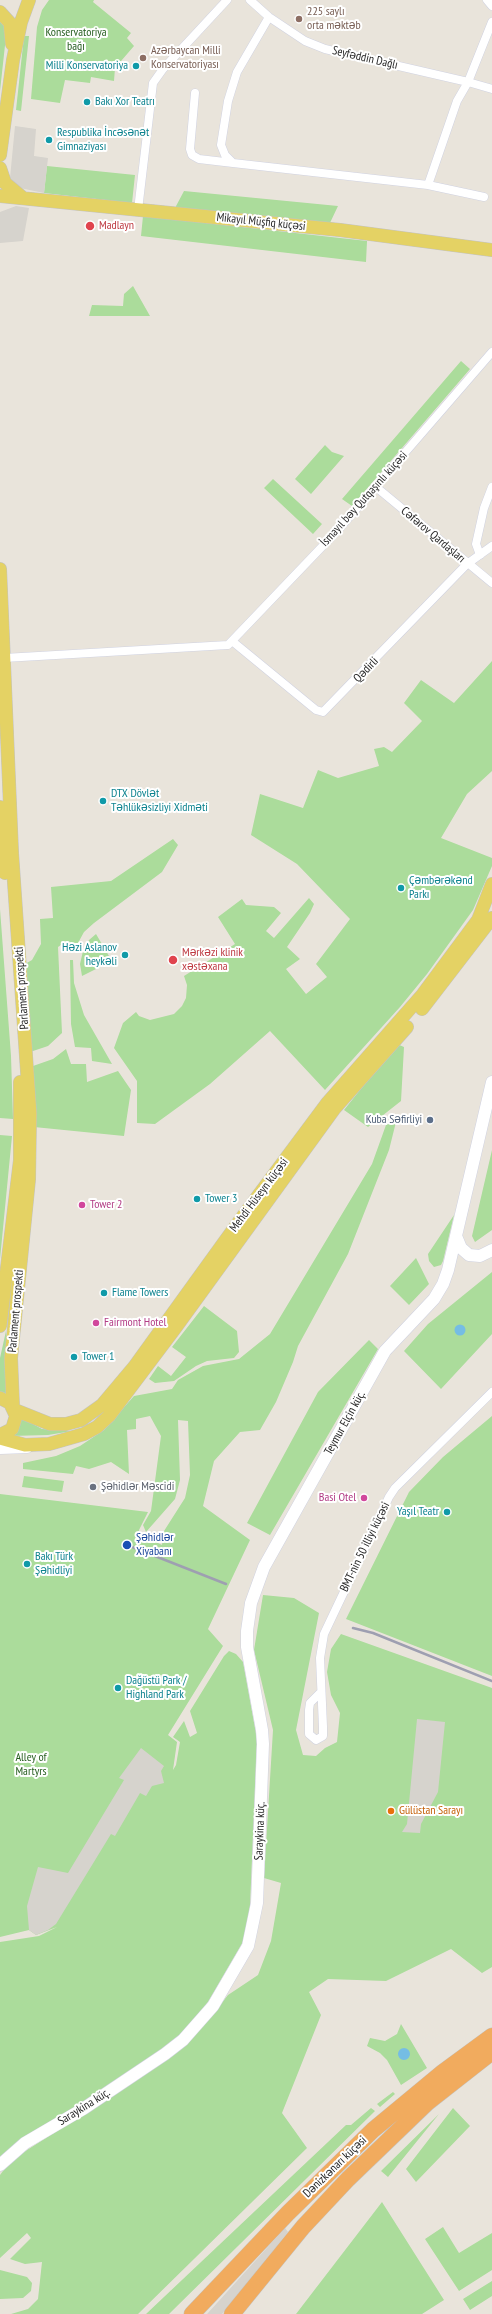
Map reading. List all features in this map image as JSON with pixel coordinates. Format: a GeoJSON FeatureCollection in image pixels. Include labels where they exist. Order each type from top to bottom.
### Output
{"type":"FeatureCollection","features":[{"type":"Feature","properties":{"kind":"highway","name":"Dənizkənarı küçəsi"},"geometry":{"type":"LineString","coordinates":[[192,2314],[288,2213],[373,2130],[443,2072],[492,2036]]}},
{"type":"Feature","properties":{"kind":"highway","name":"Dənizkənarı küçəsi"},"geometry":{"type":"LineString","coordinates":[[232,2314],[303,2227],[348,2178],[427,2103],[492,2052]]}},
{"type":"Feature","properties":{"kind":"main road"},"geometry":{"type":"LineString","coordinates":[[0,155],[1,141],[6,121],[13,60],[21,22],[29,0]]}},
{"type":"Feature","properties":{"kind":"main road"},"geometry":{"type":"LineString","coordinates":[[1,13],[11,26],[13,60]]}},
{"type":"Feature","properties":{"kind":"main road"},"geometry":{"type":"LineString","coordinates":[[0,168],[2,178],[7,186],[17,195],[29,200]]}},
{"type":"Feature","properties":{"kind":"main road"},"geometry":{"type":"LineString","coordinates":[[0,196],[29,200]]}},
{"type":"Feature","properties":{"kind":"main road"},"geometry":{"type":"LineString","coordinates":[[0,207],[12,202],[29,200]]}},
{"type":"Feature","properties":{"kind":"main road","name":"Mikayıl Müşfiq küçəsi"},"geometry":{"type":"LineString","coordinates":[[29,200],[340,230],[492,250]]}},
{"type":"Feature","properties":{"kind":"main road","name":"Parlament prospekti"},"geometry":{"type":"LineString","coordinates":[[0,569],[13,868],[30,1114],[29,1179],[11,1358],[16,1420],[2,1438]]}},
{"type":"Feature","properties":{"kind":"main road","name":"Parlament prospekti"},"geometry":{"type":"LineString","coordinates":[[0,807],[19,1067],[21,1137],[5,1293],[0,1326]]}},
{"type":"Feature","properties":{"kind":"main road"},"geometry":{"type":"LineString","coordinates":[[477,938],[486,917],[492,884]]}},
{"type":"Feature","properties":{"kind":"main road","name":"Mehdi Hüseyn küçəsi"},"geometry":{"type":"LineString","coordinates":[[0,1398],[6,1400],[14,1408],[50,1424],[66,1424],[81,1420],[102,1405],[134,1368],[243,1216],[328,1102],[414,1004],[486,917]]}},
{"type":"Feature","properties":{"kind":"main road"},"geometry":{"type":"LineString","coordinates":[[477,938],[492,927]]}},
{"type":"Feature","properties":{"kind":"main road","name":"Mehdi Hüseyn küçəsi"},"geometry":{"type":"LineString","coordinates":[[2,1438],[15,1444],[39,1445],[84,1434],[97,1427],[109,1416],[176,1327],[335,1108],[421,1010],[477,938]]}},
{"type":"Feature","properties":{"kind":"street"},"geometry":{"type":"LineString","coordinates":[[138,210],[153,83],[163,69],[227,0]]}},
{"type":"Feature","properties":{"kind":"street","name":"Seyfəddin Dağlı"},"geometry":{"type":"LineString","coordinates":[[250,0],[268,17],[306,41],[325,49],[468,82],[492,89]]}},
{"type":"Feature","properties":{"kind":"street"},"geometry":{"type":"LineString","coordinates":[[487,0],[492,6]]}},
{"type":"Feature","properties":{"kind":"street"},"geometry":{"type":"LineString","coordinates":[[233,163],[225,155],[221,144],[228,101],[237,72],[268,17]]}},
{"type":"Feature","properties":{"kind":"street"},"geometry":{"type":"LineString","coordinates":[[428,185],[457,101],[468,82],[492,22]]}},
{"type":"Feature","properties":{"kind":"street"},"geometry":{"type":"LineString","coordinates":[[195,93],[190,149],[192,155],[199,159],[428,185],[484,197]]}},
{"type":"Feature","properties":{"kind":"street","name":"İsmayıl bəy Qutqaşınlı küçəsi"},"geometry":{"type":"LineString","coordinates":[[232,641],[338,530],[492,352]]}},
{"type":"Feature","properties":{"kind":"street","name":"Cəfərov Qardaşları"},"geometry":{"type":"LineString","coordinates":[[376,487],[467,564],[492,583]]}},
{"type":"Feature","properties":{"kind":"street"},"geometry":{"type":"LineString","coordinates":[[480,555],[476,544],[484,508],[492,487]]}},
{"type":"Feature","properties":{"kind":"street","name":"Qədirli"},"geometry":{"type":"LineString","coordinates":[[232,641],[316,710],[323,712],[467,564],[492,546]]}},
{"type":"Feature","properties":{"kind":"street"},"geometry":{"type":"LineString","coordinates":[[4,658],[223,646],[232,641]]}},
{"type":"Feature","properties":{"kind":"street"},"geometry":{"type":"LineString","coordinates":[[486,917],[492,902]]}},
{"type":"Feature","properties":{"kind":"street"},"geometry":{"type":"LineString","coordinates":[[492,1082],[456,1236],[461,1248],[469,1255],[480,1256],[492,1250]]}},
{"type":"Feature","properties":{"kind":"street","name":"Teymur Elçin küç."},"geometry":{"type":"LineString","coordinates":[[248,1656],[246,1631],[249,1613],[263,1570],[388,1346],[440,1289],[448,1270],[456,1236]]}},
{"type":"Feature","properties":{"kind":"street","name":"BMT-nin 50 illiyi küçəsi"},"geometry":{"type":"LineString","coordinates":[[322,1692],[310,1703],[309,1710],[309,1734],[316,1740],[322,1736],[322,1692],[320,1658],[327,1625],[389,1497],[395,1488],[492,1392]]}},
{"type":"Feature","properties":{"kind":"street","name":"Saraykina küç."},"geometry":{"type":"LineString","coordinates":[[0,2165],[25,2143],[83,2109],[165,2054],[190,2032],[219,1998],[248,1946],[257,1903],[262,1736],[248,1656]]}},
{"type":"Feature","properties":{"kind":"green space","name":"Konservatoriya bağı"},"geometry":{"type":"Polygon","coordinates":[[[49,0],[94,0],[93,2],[131,33],[127,38],[134,46],[115,68],[114,81],[91,77],[90,83],[65,80],[60,103],[31,99],[37,27],[42,10],[49,0]]]}},
{"type":"Feature","properties":{"kind":"green space"},"geometry":{"type":"Polygon","coordinates":[[[0,17],[7,27],[0,91],[0,17]]]}},
{"type":"Feature","properties":{"kind":"green space"},"geometry":{"type":"Polygon","coordinates":[[[24,36],[29,36],[21,111],[16,110],[24,36]]]}},
{"type":"Feature","properties":{"kind":"green space"},"geometry":{"type":"Polygon","coordinates":[[[47,166],[135,175],[132,203],[44,193],[47,166]]]}},
{"type":"Feature","properties":{"kind":"green space"},"geometry":{"type":"Polygon","coordinates":[[[184,191],[338,206],[329,225],[175,208],[184,191]]]}},
{"type":"Feature","properties":{"kind":"green space"},"geometry":{"type":"Polygon","coordinates":[[[143,216],[367,241],[366,262],[141,236],[143,216]]]}},
{"type":"Feature","properties":{"kind":"green space"},"geometry":{"type":"Polygon","coordinates":[[[133,286],[150,316],[89,316],[92,305],[123,306],[124,294],[133,286]]]}},
{"type":"Feature","properties":{"kind":"green space"},"geometry":{"type":"Polygon","coordinates":[[[461,361],[470,369],[352,506],[342,499],[461,361]]]}},
{"type":"Feature","properties":{"kind":"green space"},"geometry":{"type":"Polygon","coordinates":[[[325,445],[332,452],[344,456],[311,494],[295,479],[325,445]]]}},
{"type":"Feature","properties":{"kind":"green space"},"geometry":{"type":"Polygon","coordinates":[[[273,479],[322,524],[313,534],[264,488],[273,479]]]}},
{"type":"Feature","properties":{"kind":"green space"},"geometry":{"type":"Polygon","coordinates":[[[492,661],[492,771],[467,794],[441,838],[492,858],[492,866],[473,910],[427,974],[400,1007],[325,1090],[270,1031],[210,1084],[155,1124],[137,1123],[137,1081],[114,1048],[123,1023],[136,1012],[139,1016],[150,1020],[174,1014],[182,1006],[186,998],[187,985],[184,976],[235,944],[218,917],[242,899],[246,905],[274,907],[281,913],[266,931],[274,938],[309,898],[314,904],[310,913],[287,947],[300,959],[286,969],[306,994],[327,977],[316,964],[350,919],[297,864],[251,835],[260,794],[303,808],[318,770],[338,778],[379,766],[374,749],[384,747],[392,752],[422,721],[404,703],[421,680],[454,703],[492,661]]]}},
{"type":"Feature","properties":{"kind":"green space"},"geometry":{"type":"Polygon","coordinates":[[[173,839],[178,845],[162,872],[94,923],[84,932],[78,943],[61,945],[58,947],[62,1033],[48,1046],[30,1052],[25,964],[32,960],[41,944],[40,919],[53,918],[51,887],[111,881],[173,839]]]}},
{"type":"Feature","properties":{"kind":"green space"},"geometry":{"type":"Polygon","coordinates":[[[0,909],[11,1056],[13,1119],[0,1118],[0,909]]]}},
{"type":"Feature","properties":{"kind":"green space"},"geometry":{"type":"Polygon","coordinates":[[[96,934],[109,956],[109,960],[106,964],[82,976],[80,964],[83,951],[89,940],[96,934]]]}},
{"type":"Feature","properties":{"kind":"green space"},"geometry":{"type":"Polygon","coordinates":[[[70,960],[73,960],[74,983],[84,1015],[112,1064],[92,1061],[91,1048],[75,1047],[71,1024],[70,960]]]}},
{"type":"Feature","properties":{"kind":"green space"},"geometry":{"type":"Polygon","coordinates":[[[397,1044],[404,1047],[401,1101],[368,1127],[344,1110],[397,1044]]]}},
{"type":"Feature","properties":{"kind":"green space"},"geometry":{"type":"Polygon","coordinates":[[[66,1049],[71,1064],[86,1064],[87,1082],[118,1071],[131,1090],[124,1136],[34,1127],[33,1066],[53,1059],[66,1049]]]}},
{"type":"Feature","properties":{"kind":"green space","name":"Alley of Martyrs"},"geometry":{"type":"Polygon","coordinates":[[[397,1118],[389,1150],[348,1254],[298,1346],[276,1402],[260,1430],[240,1432],[214,1461],[203,1506],[250,1540],[208,1629],[223,1646],[168,1735],[177,1742],[173,1770],[176,1765],[180,1742],[173,1737],[184,1721],[190,1737],[197,1733],[190,1711],[224,1656],[229,1651],[236,1654],[243,1662],[257,1739],[250,1906],[247,1935],[208,2002],[177,2039],[0,2159],[0,1942],[39,1936],[57,1927],[36,1935],[29,1930],[0,1937],[0,1494],[148,1512],[139,1530],[140,1534],[162,1545],[164,1531],[185,1498],[190,1475],[188,1421],[178,1420],[180,1480],[175,1499],[146,1532],[143,1525],[151,1511],[161,1436],[150,1416],[136,1419],[136,1429],[127,1430],[129,1474],[111,1462],[89,1469],[76,1466],[73,1474],[23,1469],[23,1463],[56,1456],[80,1446],[104,1430],[134,1396],[172,1389],[178,1380],[203,1366],[239,1359],[270,1334],[372,1164],[386,1125],[397,1118]]]}},
{"type":"Feature","properties":{"kind":"green space"},"geometry":{"type":"Polygon","coordinates":[[[0,1135],[12,1136],[0,1259],[0,1135]]]}},
{"type":"Feature","properties":{"kind":"green space"},"geometry":{"type":"Polygon","coordinates":[[[492,1150],[492,1230],[475,1242],[472,1236],[492,1150]]]}},
{"type":"Feature","properties":{"kind":"green space"},"geometry":{"type":"Polygon","coordinates":[[[454,1215],[443,1261],[441,1265],[434,1267],[429,1261],[428,1254],[454,1215]]]}},
{"type":"Feature","properties":{"kind":"green space"},"geometry":{"type":"Polygon","coordinates":[[[416,1258],[429,1284],[409,1305],[390,1286],[416,1258]]]}},
{"type":"Feature","properties":{"kind":"green space"},"geometry":{"type":"Polygon","coordinates":[[[492,1272],[492,1334],[441,1389],[404,1351],[428,1324],[492,1272]]]}},
{"type":"Feature","properties":{"kind":"green space"},"geometry":{"type":"Polygon","coordinates":[[[204,1306],[237,1331],[239,1352],[234,1358],[207,1361],[196,1366],[174,1381],[155,1383],[149,1379],[158,1366],[171,1376],[186,1357],[172,1347],[204,1306]]]}},
{"type":"Feature","properties":{"kind":"green space"},"geometry":{"type":"Polygon","coordinates":[[[6,1331],[9,1396],[0,1394],[0,1358],[6,1331]]]}},
{"type":"Feature","properties":{"kind":"green space"},"geometry":{"type":"Polygon","coordinates":[[[369,1340],[378,1349],[270,1535],[247,1523],[318,1392],[369,1340]]]}},
{"type":"Feature","properties":{"kind":"green space"},"geometry":{"type":"Polygon","coordinates":[[[492,1416],[492,1676],[346,1619],[409,1492],[443,1457],[492,1416]]]}},
{"type":"Feature","properties":{"kind":"green space"},"geometry":{"type":"Polygon","coordinates":[[[20,1417],[42,1429],[72,1431],[48,1435],[10,1436],[20,1417]]]}},
{"type":"Feature","properties":{"kind":"green space"},"geometry":{"type":"Polygon","coordinates":[[[24,1476],[64,1481],[62,1492],[22,1487],[24,1476]]]}},
{"type":"Feature","properties":{"kind":"green space"},"geometry":{"type":"Polygon","coordinates":[[[263,1595],[294,1598],[319,1613],[296,1730],[303,1755],[316,1756],[325,1748],[337,1742],[340,1713],[331,1695],[327,1672],[331,1649],[341,1634],[492,1688],[492,1967],[482,1973],[451,1949],[386,1981],[328,1979],[309,1992],[321,2015],[282,2113],[307,2148],[138,2314],[11,2314],[28,2309],[38,2299],[42,2262],[25,2264],[10,2259],[31,2238],[27,2233],[0,2258],[0,2175],[16,2157],[131,2084],[183,2047],[206,2023],[228,1995],[258,1975],[271,1941],[281,1883],[264,1878],[273,1730],[254,1650],[263,1595]]]}},
{"type":"Feature","properties":{"kind":"green space"},"geometry":{"type":"Polygon","coordinates":[[[401,2024],[427,2068],[401,2085],[387,2060],[380,2053],[367,2046],[370,2038],[385,2041],[397,2034],[401,2024]]]}},
{"type":"Feature","properties":{"kind":"green space"},"geometry":{"type":"Polygon","coordinates":[[[393,2092],[395,2094],[380,2107],[377,2104],[393,2092]]]}},
{"type":"Feature","properties":{"kind":"green space"},"geometry":{"type":"Polygon","coordinates":[[[371,2108],[375,2111],[169,2314],[146,2314],[346,2125],[351,2125],[371,2108]]]}},
{"type":"Feature","properties":{"kind":"green space"},"geometry":{"type":"Polygon","coordinates":[[[453,2108],[470,2126],[416,2182],[406,2169],[453,2108]]]}},
{"type":"Feature","properties":{"kind":"green space"},"geometry":{"type":"Polygon","coordinates":[[[439,2114],[388,2177],[381,2171],[439,2114]]]}},
{"type":"Feature","properties":{"kind":"green space"},"geometry":{"type":"Polygon","coordinates":[[[382,2202],[444,2300],[422,2314],[296,2314],[382,2202]]]}},
{"type":"Feature","properties":{"kind":"green space"},"geometry":{"type":"Polygon","coordinates":[[[443,2227],[459,2253],[492,2233],[492,2270],[459,2291],[425,2239],[443,2227]]]}},
{"type":"Feature","properties":{"kind":"green space"},"geometry":{"type":"Polygon","coordinates":[[[0,2270],[27,2277],[32,2283],[31,2291],[23,2298],[0,2299],[0,2270]]]}},
{"type":"Feature","properties":{"kind":"green space"},"geometry":{"type":"Polygon","coordinates":[[[492,2281],[492,2296],[470,2310],[463,2299],[492,2281]]]}},
{"type":"Feature","properties":{"kind":"shaded area"},"geometry":{"type":"Polygon","coordinates":[[[15,126],[36,129],[34,156],[48,158],[44,193],[20,188],[10,178],[15,126]]]}},
{"type":"Feature","properties":{"kind":"shaded area"},"geometry":{"type":"Polygon","coordinates":[[[16,206],[29,208],[23,241],[0,243],[0,212],[16,206]]]}},
{"type":"Feature","properties":{"kind":"shaded area"},"geometry":{"type":"Polygon","coordinates":[[[417,1719],[445,1722],[438,1792],[421,1824],[420,1833],[402,1832],[407,1824],[417,1719]]]}},
{"type":"Feature","properties":{"kind":"shaded area"},"geometry":{"type":"Polygon","coordinates":[[[141,1748],[164,1766],[161,1771],[164,1783],[152,1786],[146,1796],[140,1793],[115,1836],[111,1834],[56,1924],[48,1930],[36,1935],[29,1930],[27,1906],[38,1867],[68,1873],[124,1780],[119,1778],[141,1748]]]}},
{"type":"Feature","properties":{"kind":"shaded area"},"geometry":{"type":"Polygon","coordinates":[[[285,2228],[288,2232],[222,2314],[207,2314],[285,2228]]]}},
{"type":"Feature","properties":{"kind":"water"},"geometry":{"type":"Polygon","coordinates":[[[458,1325],[462,1325],[464,1326],[464,1334],[458,1335],[455,1332],[455,1328],[458,1325]]]}},
{"type":"Feature","properties":{"kind":"water"},"geometry":{"type":"Polygon","coordinates":[[[402,2048],[406,2048],[410,2054],[406,2060],[402,2060],[398,2056],[398,2052],[402,2048]]]}},
{"type":"Feature","properties":{"kind":"railway"},"geometry":{"type":"LineString","coordinates":[[127,1545],[226,1584]]}},
{"type":"Feature","properties":{"kind":"railway"},"geometry":{"type":"LineString","coordinates":[[353,1628],[373,1633],[492,1681]]}},
{"type":"Feature","properties":{"kind":"place","name":"225 saylı orta məktəb"},"geometry":{"type":"Point","coordinates":[299,19]}},
{"type":"Feature","properties":{"kind":"place","name":"Azərbaycan Milli Konservatoriyası"},"geometry":{"type":"Point","coordinates":[143,58]}},
{"type":"Feature","properties":{"kind":"place","name":"Milli Konservatoriya"},"geometry":{"type":"Point","coordinates":[136,66]}},
{"type":"Feature","properties":{"kind":"place","name":"Bakı Xor Teatrı"},"geometry":{"type":"Point","coordinates":[87,102]}},
{"type":"Feature","properties":{"kind":"place","name":"Respublika İncəsənət Gimnaziyası"},"geometry":{"type":"Point","coordinates":[49,140]}},
{"type":"Feature","properties":{"kind":"place","name":"Madlayn"},"geometry":{"type":"Point","coordinates":[90,226]}},
{"type":"Feature","properties":{"kind":"place","name":"DTX Dövlət Təhlükəsizliyi Xidməti"},"geometry":{"type":"Point","coordinates":[103,801]}},
{"type":"Feature","properties":{"kind":"place","name":"Çəmbərəkənd Parkı"},"geometry":{"type":"Point","coordinates":[401,888]}},
{"type":"Feature","properties":{"kind":"place","name":"Həzi Aslanov heykəli"},"geometry":{"type":"Point","coordinates":[125,955]}},
{"type":"Feature","properties":{"kind":"place","name":"Mərkəzi klinik xəstəxana"},"geometry":{"type":"Point","coordinates":[173,960]}},
{"type":"Feature","properties":{"kind":"place","name":"Kuba Səfirliyi"},"geometry":{"type":"Point","coordinates":[430,1120]}},
{"type":"Feature","properties":{"kind":"place","name":"Tower 3"},"geometry":{"type":"Point","coordinates":[197,1199]}},
{"type":"Feature","properties":{"kind":"place","name":"Tower 2"},"geometry":{"type":"Point","coordinates":[82,1205]}},
{"type":"Feature","properties":{"kind":"place","name":"Flame Towers"},"geometry":{"type":"Point","coordinates":[104,1293]}},
{"type":"Feature","properties":{"kind":"place","name":"Fairmont Hotel"},"geometry":{"type":"Point","coordinates":[96,1323]}},
{"type":"Feature","properties":{"kind":"place","name":"Tower 1"},"geometry":{"type":"Point","coordinates":[74,1357]}},
{"type":"Feature","properties":{"kind":"place","name":"Şəhidlər Məscidi"},"geometry":{"type":"Point","coordinates":[93,1487]}},
{"type":"Feature","properties":{"kind":"place","name":"Basi Otel"},"geometry":{"type":"Point","coordinates":[364,1498]}},
{"type":"Feature","properties":{"kind":"place","name":"Yaşıl Teatr"},"geometry":{"type":"Point","coordinates":[447,1512]}},
{"type":"Feature","properties":{"kind":"place","name":"Şəhidlər Xiyabanı"},"geometry":{"type":"Point","coordinates":[127,1545]}},
{"type":"Feature","properties":{"kind":"place","name":"Bakı Türk Şəhidliyi"},"geometry":{"type":"Point","coordinates":[27,1564]}},
{"type":"Feature","properties":{"kind":"place","name":"Dağüstü Park / Highland Park"},"geometry":{"type":"Point","coordinates":[118,1688]}},
{"type":"Feature","properties":{"kind":"place","name":"Gülüstan Sarayı"},"geometry":{"type":"Point","coordinates":[391,1811]}}]}
